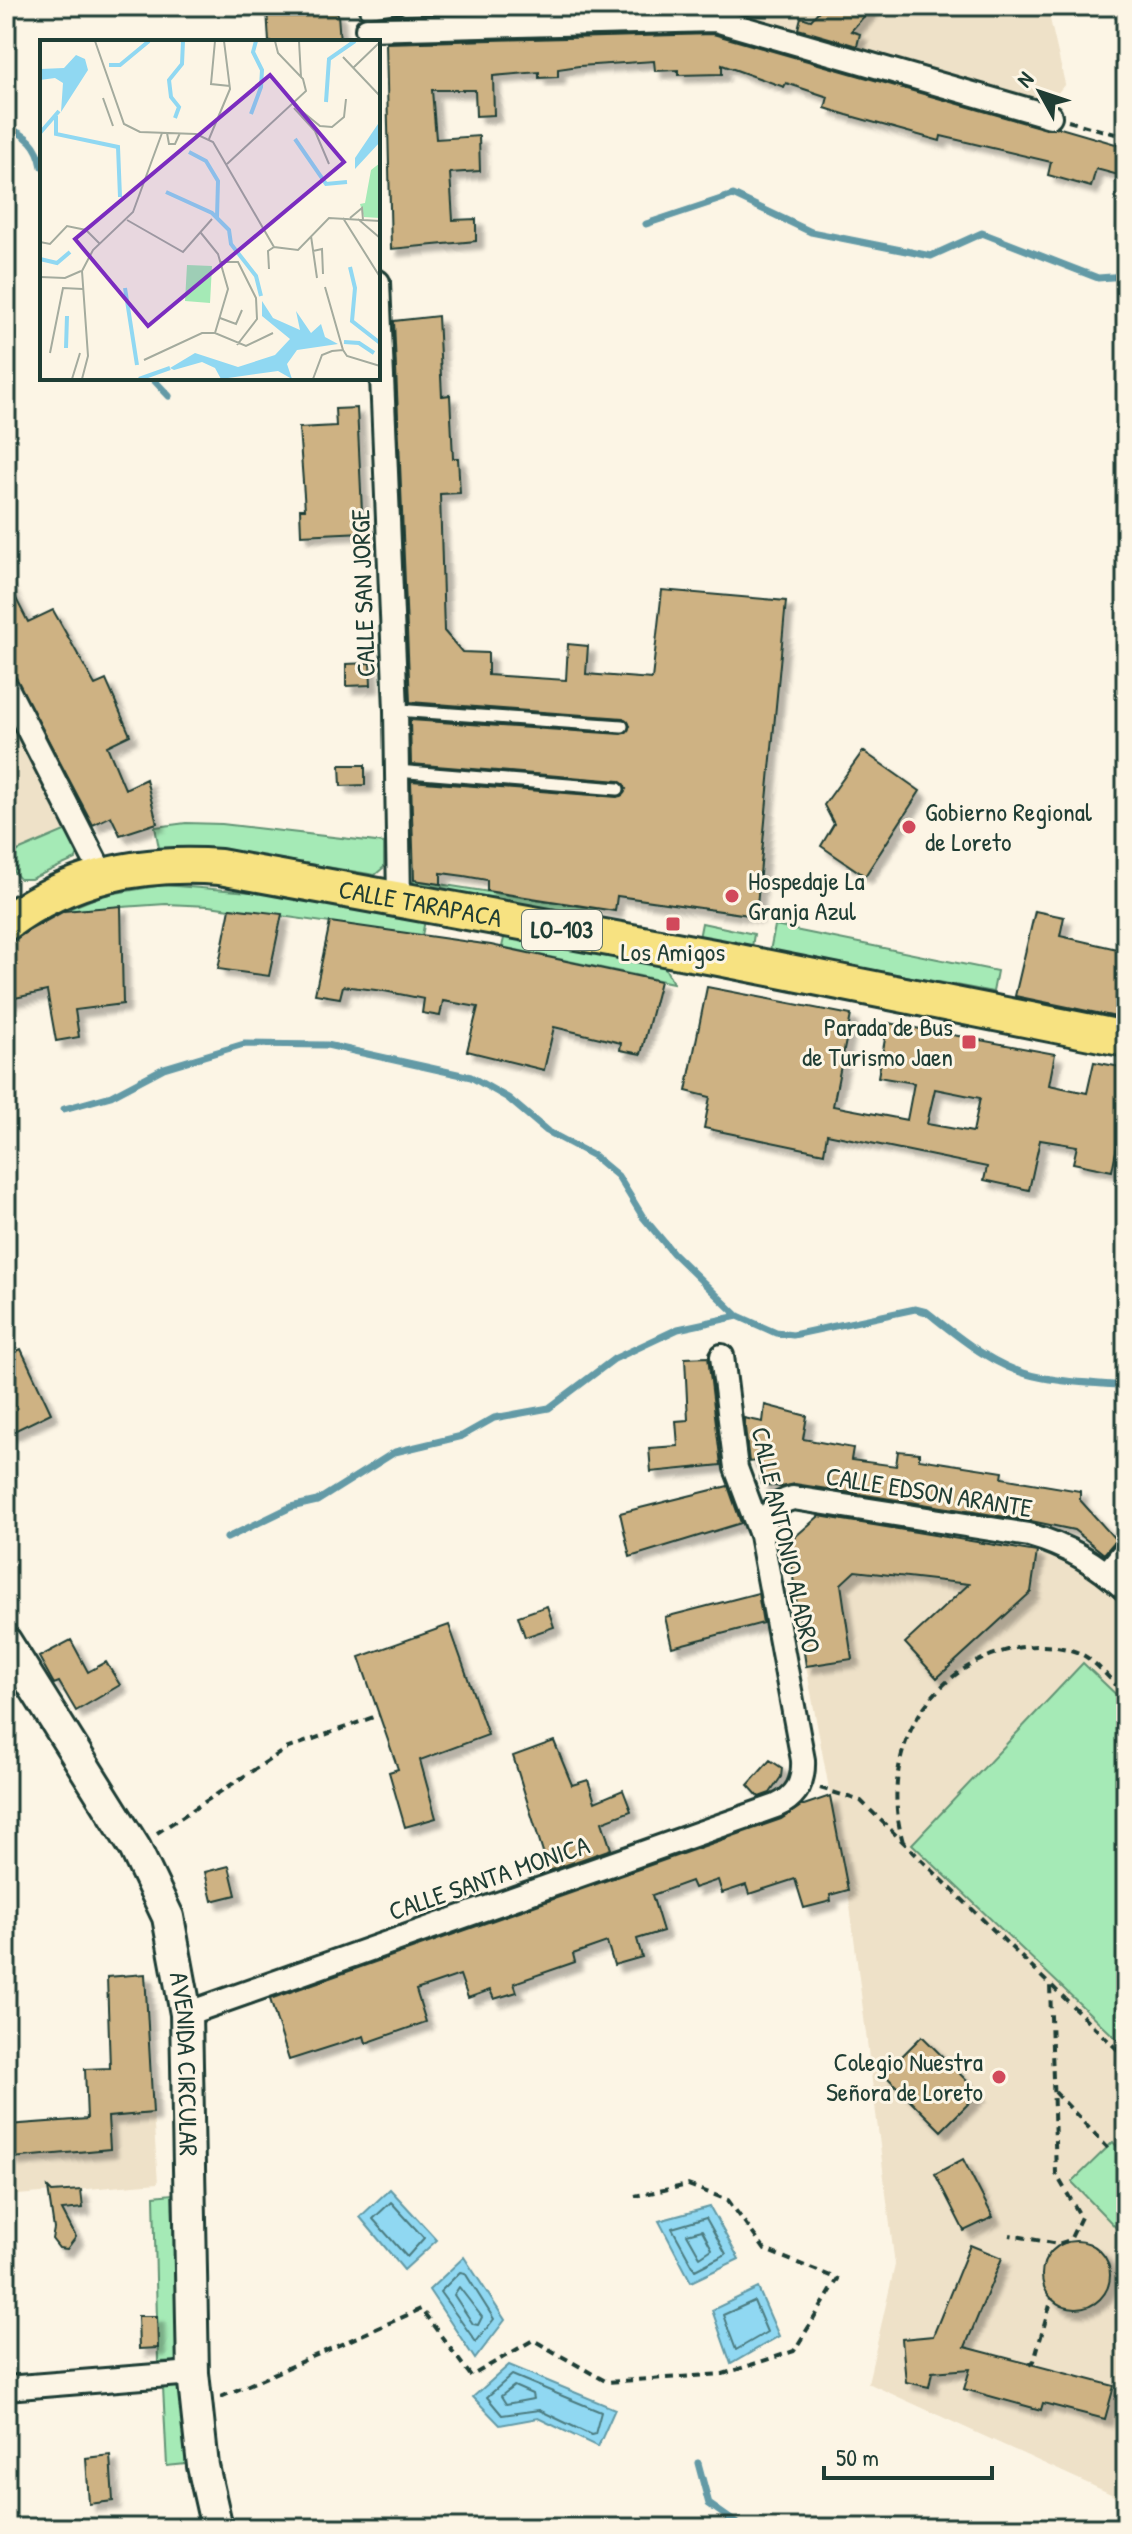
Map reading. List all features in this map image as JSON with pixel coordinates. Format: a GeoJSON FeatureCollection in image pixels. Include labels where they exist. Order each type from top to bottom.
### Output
{"type":"FeatureCollection","features":[{"type":"Feature","properties":{"kind":"main road","name":"CALLE TARAPACA"},"geometry":{"type":"LineString","coordinates":[[6,923],[53,894],[102,874],[148,865],[220,867],[719,958],[1126,1039]]}},
{"type":"Feature","properties":{"kind":"street"},"geometry":{"type":"LineString","coordinates":[[367,22],[715,20],[1050,116]]}},
{"type":"Feature","properties":{"kind":"street","name":"CALLE SAN JORGE"},"geometry":{"type":"LineString","coordinates":[[380,330],[396,710],[399,901]]}},
{"type":"Feature","properties":{"kind":"street"},"geometry":{"type":"LineString","coordinates":[[6,686],[102,874]]}},
{"type":"Feature","properties":{"kind":"street","name":"CALLE ANTONIO ALADRO"},"geometry":{"type":"LineString","coordinates":[[722,1356],[736,1468],[761,1535],[803,1760],[802,1782]]}},
{"type":"Feature","properties":{"kind":"street","name":"CALLE EDSON ARANTE"},"geometry":{"type":"LineString","coordinates":[[761,1535],[771,1510],[781,1501],[793,1498],[1029,1535],[1060,1544],[1107,1573],[1126,1590]]}},
{"type":"Feature","properties":{"kind":"street"},"geometry":{"type":"LineString","coordinates":[[1107,1573],[1126,1550]]}},
{"type":"Feature","properties":{"kind":"street","name":"AVENIDA CIRCULAR"},"geometry":{"type":"LineString","coordinates":[[6,1642],[135,1848],[168,1917],[186,2014],[193,2373],[203,2466],[217,2528]]}},
{"type":"Feature","properties":{"kind":"street","name":"CALLE SANTA MONICA"},"geometry":{"type":"LineString","coordinates":[[186,2014],[776,1806],[786,1802],[802,1782]]}},
{"type":"Feature","properties":{"kind":"street"},"geometry":{"type":"LineString","coordinates":[[6,2388],[193,2373]]}},
{"type":"Feature","properties":{"kind":"lane"},"geometry":{"type":"LineString","coordinates":[[367,22],[399,6]]}},
{"type":"Feature","properties":{"kind":"lane"},"geometry":{"type":"LineString","coordinates":[[396,710],[622,726]]}},
{"type":"Feature","properties":{"kind":"lane"},"geometry":{"type":"LineString","coordinates":[[397,771],[618,789]]}},
{"type":"Feature","properties":{"kind":"path"},"geometry":{"type":"LineString","coordinates":[[1050,116],[1126,137]]}},
{"type":"Feature","properties":{"kind":"path"},"geometry":{"type":"LineString","coordinates":[[904,1844],[895,1789],[902,1752],[921,1710],[957,1673],[996,1653],[1050,1647],[1083,1655],[1126,1695]]}},
{"type":"Feature","properties":{"kind":"path"},"geometry":{"type":"LineString","coordinates":[[135,1848],[286,1749],[379,1715]]}},
{"type":"Feature","properties":{"kind":"path"},"geometry":{"type":"LineString","coordinates":[[802,1782],[861,1801],[1126,2058]]}},
{"type":"Feature","properties":{"kind":"path"},"geometry":{"type":"LineString","coordinates":[[1010,2235],[1058,2244],[1070,2240],[1081,2217],[1056,2174],[1050,1985]]}},
{"type":"Feature","properties":{"kind":"path"},"geometry":{"type":"LineString","coordinates":[[1053,2091],[1108,2148]]}},
{"type":"Feature","properties":{"kind":"path"},"geometry":{"type":"LineString","coordinates":[[197,2407],[421,2309],[471,2376],[533,2340],[607,2382],[723,2374],[794,2351],[838,2279],[765,2250],[728,2200],[688,2185],[635,2196]]}},
{"type":"Feature","properties":{"kind":"path"},"geometry":{"type":"LineString","coordinates":[[1029,2365],[1034,2361],[1052,2298]]}},
{"type":"Feature","properties":{"kind":"shaded area"},"geometry":{"type":"Polygon","coordinates":[[[418,6],[1047,6],[1065,84],[1047,106],[712,9],[432,19],[418,6]]]}},
{"type":"Feature","properties":{"kind":"shaded area"},"geometry":{"type":"Polygon","coordinates":[[[6,708],[69,829],[6,856],[6,708]]]}},
{"type":"Feature","properties":{"kind":"shaded area","name":"Colegio Nuestra Señora de Loreto"},"geometry":{"type":"Polygon","coordinates":[[[812,1523],[1060,1557],[1084,1568],[1126,1602],[1126,2508],[1111,2494],[868,2383],[895,2265],[848,1890],[806,1666],[788,1543],[812,1523]]]}},
{"type":"Feature","properties":{"kind":"shaded area"},"geometry":{"type":"Polygon","coordinates":[[[153,2113],[158,2183],[6,2196],[6,2126],[153,2113]]]}},
{"type":"Feature","properties":{"kind":"green space"},"geometry":{"type":"Polygon","coordinates":[[[186,823],[222,824],[384,843],[384,867],[375,875],[225,850],[159,848],[155,827],[186,823]]]}},
{"type":"Feature","properties":{"kind":"green space"},"geometry":{"type":"Polygon","coordinates":[[[69,829],[80,848],[76,859],[31,879],[20,879],[6,864],[6,856],[69,829]]]}},
{"type":"Feature","properties":{"kind":"green space"},"geometry":{"type":"Polygon","coordinates":[[[414,880],[597,909],[595,920],[412,887],[414,880]]]}},
{"type":"Feature","properties":{"kind":"green space"},"geometry":{"type":"Polygon","coordinates":[[[163,885],[263,893],[425,920],[422,936],[209,906],[166,904],[63,911],[103,895],[163,885]]]}},
{"type":"Feature","properties":{"kind":"green space"},"geometry":{"type":"Polygon","coordinates":[[[702,923],[754,934],[752,947],[699,938],[702,923]]]}},
{"type":"Feature","properties":{"kind":"green space"},"geometry":{"type":"Polygon","coordinates":[[[775,926],[997,971],[993,992],[770,951],[775,926]]]}},
{"type":"Feature","properties":{"kind":"green space"},"geometry":{"type":"Polygon","coordinates":[[[505,934],[663,964],[673,983],[502,947],[505,934]]]}},
{"type":"Feature","properties":{"kind":"green space"},"geometry":{"type":"Polygon","coordinates":[[[1083,1663],[1126,1704],[1126,2048],[912,1844],[1083,1663]]]}},
{"type":"Feature","properties":{"kind":"green space"},"geometry":{"type":"Polygon","coordinates":[[[1113,2142],[1126,2156],[1126,2238],[1072,2182],[1113,2142]]]}},
{"type":"Feature","properties":{"kind":"green space"},"geometry":{"type":"Polygon","coordinates":[[[172,2194],[178,2361],[158,2362],[154,2196],[172,2194]]]}},
{"type":"Feature","properties":{"kind":"green space"},"geometry":{"type":"Polygon","coordinates":[[[180,2386],[186,2464],[167,2466],[163,2387],[180,2386]]]}},
{"type":"Feature","properties":{"kind":"water"},"geometry":{"type":"Polygon","coordinates":[[[390,2189],[437,2240],[404,2270],[360,2217],[390,2189]]]}},
{"type":"Feature","properties":{"kind":"water"},"geometry":{"type":"Polygon","coordinates":[[[710,2207],[739,2259],[691,2282],[659,2221],[710,2207]]]}},
{"type":"Feature","properties":{"kind":"water"},"geometry":{"type":"Polygon","coordinates":[[[464,2257],[505,2320],[475,2359],[429,2290],[464,2257]]]}},
{"type":"Feature","properties":{"kind":"water"},"geometry":{"type":"Polygon","coordinates":[[[758,2288],[779,2336],[731,2364],[712,2310],[758,2288]]]}},
{"type":"Feature","properties":{"kind":"water"},"geometry":{"type":"Polygon","coordinates":[[[509,2365],[615,2409],[598,2447],[538,2418],[500,2425],[473,2397],[509,2365]]]}},
{"type":"Feature","properties":{"kind":"building"},"geometry":{"type":"Polygon","coordinates":[[[325,6],[338,14],[340,40],[269,40],[267,9],[325,6]]]}},
{"type":"Feature","properties":{"kind":"building"},"geometry":{"type":"Polygon","coordinates":[[[823,6],[873,6],[851,31],[860,34],[857,46],[798,29],[801,17],[811,20],[823,6]]]}},
{"type":"Feature","properties":{"kind":"building"},"geometry":{"type":"Polygon","coordinates":[[[713,34],[1046,129],[1057,127],[1126,147],[1126,177],[1096,169],[1091,187],[1048,175],[1051,162],[941,136],[940,141],[847,115],[825,108],[828,97],[786,83],[784,87],[722,65],[722,74],[678,75],[678,70],[655,71],[654,61],[579,66],[558,69],[558,77],[539,78],[539,72],[493,76],[494,115],[476,116],[475,90],[432,90],[436,139],[479,136],[480,171],[450,173],[453,220],[476,219],[476,241],[391,249],[386,43],[713,34]]]}},
{"type":"Feature","properties":{"kind":"building"},"geometry":{"type":"Polygon","coordinates":[[[438,316],[442,396],[450,395],[453,458],[458,458],[460,493],[440,494],[444,631],[462,652],[488,653],[488,675],[566,680],[568,644],[588,646],[586,674],[652,679],[662,590],[786,601],[756,916],[617,896],[615,911],[487,891],[487,880],[441,873],[441,884],[414,880],[411,781],[617,797],[626,789],[619,781],[411,764],[410,720],[621,734],[630,726],[623,718],[410,702],[394,321],[438,316]]]}},
{"type":"Feature","properties":{"kind":"building"},"geometry":{"type":"Polygon","coordinates":[[[357,408],[363,532],[301,535],[300,509],[305,509],[299,428],[336,426],[335,409],[357,408]]]}},
{"type":"Feature","properties":{"kind":"building"},"geometry":{"type":"Polygon","coordinates":[[[6,579],[28,622],[53,610],[95,685],[106,680],[130,735],[107,746],[125,789],[146,779],[157,823],[120,835],[111,816],[93,825],[6,660],[6,579]]]}},
{"type":"Feature","properties":{"kind":"building"},"geometry":{"type":"Polygon","coordinates":[[[370,663],[371,685],[346,686],[346,664],[370,663]]]}},
{"type":"Feature","properties":{"kind":"building"},"geometry":{"type":"Polygon","coordinates":[[[863,751],[920,791],[865,876],[821,846],[834,824],[824,805],[863,751]]]}},
{"type":"Feature","properties":{"kind":"building"},"geometry":{"type":"Polygon","coordinates":[[[340,765],[365,765],[365,785],[341,786],[340,765]]]}},
{"type":"Feature","properties":{"kind":"building"},"geometry":{"type":"Polygon","coordinates":[[[121,906],[123,1004],[75,1010],[79,1037],[56,1041],[47,991],[6,1000],[6,943],[64,911],[121,906]]]}},
{"type":"Feature","properties":{"kind":"building"},"geometry":{"type":"Polygon","coordinates":[[[230,908],[282,914],[269,976],[218,969],[230,908]]]}},
{"type":"Feature","properties":{"kind":"building"},"geometry":{"type":"Polygon","coordinates":[[[1035,911],[1064,917],[1060,936],[1126,951],[1126,1019],[1015,996],[1035,911]]]}},
{"type":"Feature","properties":{"kind":"building"},"geometry":{"type":"Polygon","coordinates":[[[330,922],[491,945],[660,981],[641,1054],[620,1050],[621,1043],[554,1027],[544,1070],[467,1051],[478,1007],[443,1001],[440,1016],[422,1013],[424,999],[384,991],[343,986],[340,998],[315,994],[330,922]]]}},
{"type":"Feature","properties":{"kind":"building"},"geometry":{"type":"Polygon","coordinates":[[[707,987],[851,1015],[833,1106],[907,1120],[914,1083],[878,1077],[888,1023],[1055,1054],[1049,1085],[1087,1093],[1094,1062],[1126,1068],[1126,1138],[1119,1136],[1112,1171],[1073,1163],[1077,1146],[1040,1140],[1029,1190],[984,1180],[987,1167],[827,1134],[824,1153],[704,1128],[710,1097],[686,1091],[707,987]],[[935,1089],[927,1124],[973,1132],[980,1098],[935,1089]]]}},
{"type":"Feature","properties":{"kind":"building"},"geometry":{"type":"Polygon","coordinates":[[[21,1349],[51,1413],[6,1435],[6,1356],[21,1349]]]}},
{"type":"Feature","properties":{"kind":"building"},"geometry":{"type":"Polygon","coordinates":[[[708,1357],[721,1465],[651,1472],[649,1448],[678,1446],[676,1421],[688,1420],[685,1358],[708,1357]]]}},
{"type":"Feature","properties":{"kind":"building"},"geometry":{"type":"Polygon","coordinates":[[[765,1405],[807,1416],[803,1439],[853,1448],[851,1460],[896,1466],[898,1451],[919,1453],[919,1459],[1003,1472],[1002,1478],[1080,1491],[1080,1500],[1116,1540],[1104,1554],[1074,1530],[1031,1521],[795,1484],[781,1487],[761,1484],[757,1461],[749,1462],[744,1418],[763,1422],[765,1405]]]}},
{"type":"Feature","properties":{"kind":"building"},"geometry":{"type":"Polygon","coordinates":[[[728,1486],[741,1523],[630,1557],[620,1513],[728,1486]]]}},
{"type":"Feature","properties":{"kind":"building"},"geometry":{"type":"Polygon","coordinates":[[[819,1516],[1037,1552],[1031,1592],[937,1678],[905,1643],[969,1584],[855,1571],[841,1584],[852,1659],[806,1666],[788,1543],[819,1516]]]}},
{"type":"Feature","properties":{"kind":"building"},"geometry":{"type":"Polygon","coordinates":[[[758,1593],[763,1623],[672,1647],[665,1617],[758,1593]]]}},
{"type":"Feature","properties":{"kind":"building"},"geometry":{"type":"Polygon","coordinates":[[[547,1606],[554,1627],[525,1637],[518,1616],[547,1606]]]}},
{"type":"Feature","properties":{"kind":"building"},"geometry":{"type":"Polygon","coordinates":[[[449,1625],[488,1735],[420,1760],[436,1818],[405,1827],[389,1772],[398,1769],[359,1657],[449,1625]]]}},
{"type":"Feature","properties":{"kind":"building"},"geometry":{"type":"Polygon","coordinates":[[[71,1640],[88,1672],[106,1662],[120,1685],[76,1711],[59,1682],[54,1684],[39,1657],[71,1640]]]}},
{"type":"Feature","properties":{"kind":"building"},"geometry":{"type":"Polygon","coordinates":[[[554,1741],[572,1785],[588,1780],[595,1802],[623,1790],[631,1811],[602,1822],[611,1849],[549,1871],[513,1756],[554,1741]]]}},
{"type":"Feature","properties":{"kind":"building"},"geometry":{"type":"Polygon","coordinates":[[[770,1760],[782,1768],[781,1777],[770,1793],[759,1797],[748,1785],[770,1760]]]}},
{"type":"Feature","properties":{"kind":"building"},"geometry":{"type":"Polygon","coordinates":[[[830,1796],[848,1890],[830,1895],[831,1901],[804,1908],[795,1879],[749,1894],[746,1885],[722,1893],[718,1880],[694,1888],[691,1881],[652,1895],[663,1931],[637,1939],[642,1957],[614,1965],[607,1942],[573,1954],[575,1962],[514,1983],[517,1992],[494,1999],[490,1990],[468,1998],[460,1975],[416,1990],[426,2022],[366,2043],[364,2036],[289,2060],[270,1999],[781,1819],[801,1806],[830,1796]]]}},
{"type":"Feature","properties":{"kind":"building"},"geometry":{"type":"Polygon","coordinates":[[[229,1866],[236,1895],[212,1901],[205,1872],[229,1866]]]}},
{"type":"Feature","properties":{"kind":"building"},"geometry":{"type":"Polygon","coordinates":[[[145,1974],[153,2113],[108,2117],[110,2149],[12,2158],[8,2125],[87,2119],[85,2069],[110,2068],[107,1977],[145,1974]]]}},
{"type":"Feature","properties":{"kind":"building"},"geometry":{"type":"Polygon","coordinates":[[[922,2036],[979,2093],[941,2131],[884,2074],[922,2036]]]}},
{"type":"Feature","properties":{"kind":"building"},"geometry":{"type":"Polygon","coordinates":[[[963,2159],[993,2217],[964,2231],[935,2174],[963,2159]]]}},
{"type":"Feature","properties":{"kind":"building"},"geometry":{"type":"Polygon","coordinates":[[[48,2188],[52,2192],[81,2190],[83,2208],[62,2210],[76,2237],[67,2249],[59,2248],[52,2239],[54,2229],[48,2188]]]}},
{"type":"Feature","properties":{"kind":"building"},"geometry":{"type":"Polygon","coordinates":[[[1076,2241],[1100,2251],[1110,2275],[1100,2299],[1076,2309],[1052,2299],[1042,2275],[1052,2251],[1076,2241]]]}},
{"type":"Feature","properties":{"kind":"building"},"geometry":{"type":"Polygon","coordinates":[[[970,2245],[1002,2258],[965,2347],[1114,2386],[1105,2419],[1043,2403],[1041,2410],[964,2389],[970,2369],[932,2372],[929,2387],[906,2382],[902,2339],[933,2336],[970,2245]]]}},
{"type":"Feature","properties":{"kind":"building"},"geometry":{"type":"Polygon","coordinates":[[[138,2316],[157,2316],[158,2348],[139,2349],[138,2316]]]}},
{"type":"Feature","properties":{"kind":"building"},"geometry":{"type":"Polygon","coordinates":[[[110,2455],[113,2501],[89,2504],[86,2458],[110,2455]]]}},
{"type":"Feature","properties":{"kind":"waterway"},"geometry":{"type":"LineString","coordinates":[[6,127],[30,141],[40,160]]}},
{"type":"Feature","properties":{"kind":"waterway"},"geometry":{"type":"LineString","coordinates":[[646,224],[733,195],[811,232],[931,256],[982,233],[1098,278],[1126,276]]}},
{"type":"Feature","properties":{"kind":"waterway"},"geometry":{"type":"LineString","coordinates":[[154,380],[169,396]]}},
{"type":"Feature","properties":{"kind":"waterway"},"geometry":{"type":"LineString","coordinates":[[64,1109],[111,1096],[164,1068],[244,1044],[327,1045],[471,1077],[508,1098],[547,1131],[594,1156],[618,1176],[643,1217],[673,1253],[738,1316]]}},
{"type":"Feature","properties":{"kind":"waterway"},"geometry":{"type":"LineString","coordinates":[[227,1538],[291,1507],[317,1501],[395,1452],[462,1436],[494,1418],[549,1408],[614,1359],[678,1329],[738,1316],[776,1333],[793,1335],[915,1309],[927,1312],[993,1360],[1023,1373],[1060,1381],[1126,1386]]}},
{"type":"Feature","properties":{"kind":"waterway"},"geometry":{"type":"LineString","coordinates":[[698,2463],[709,2504],[743,2528]]}},
{"type":"Feature","properties":{"kind":"place","name":"Gobierno Regional de Loreto"},"geometry":{"type":"Point","coordinates":[909,827]}},
{"type":"Feature","properties":{"kind":"place","name":"Hospedaje La Granja Azul"},"geometry":{"type":"Point","coordinates":[732,896]}},
{"type":"Feature","properties":{"kind":"place","name":"Los Amigos"},"geometry":{"type":"Point","coordinates":[673,924]}},
{"type":"Feature","properties":{"kind":"place","name":"Parada de Bus de Turismo Jaen"},"geometry":{"type":"Point","coordinates":[969,1042]}},
{"type":"Feature","properties":{"kind":"place","name":"Colegio Nuestra Señora de Loreto"},"geometry":{"type":"Point","coordinates":[999,2077]}}]}
